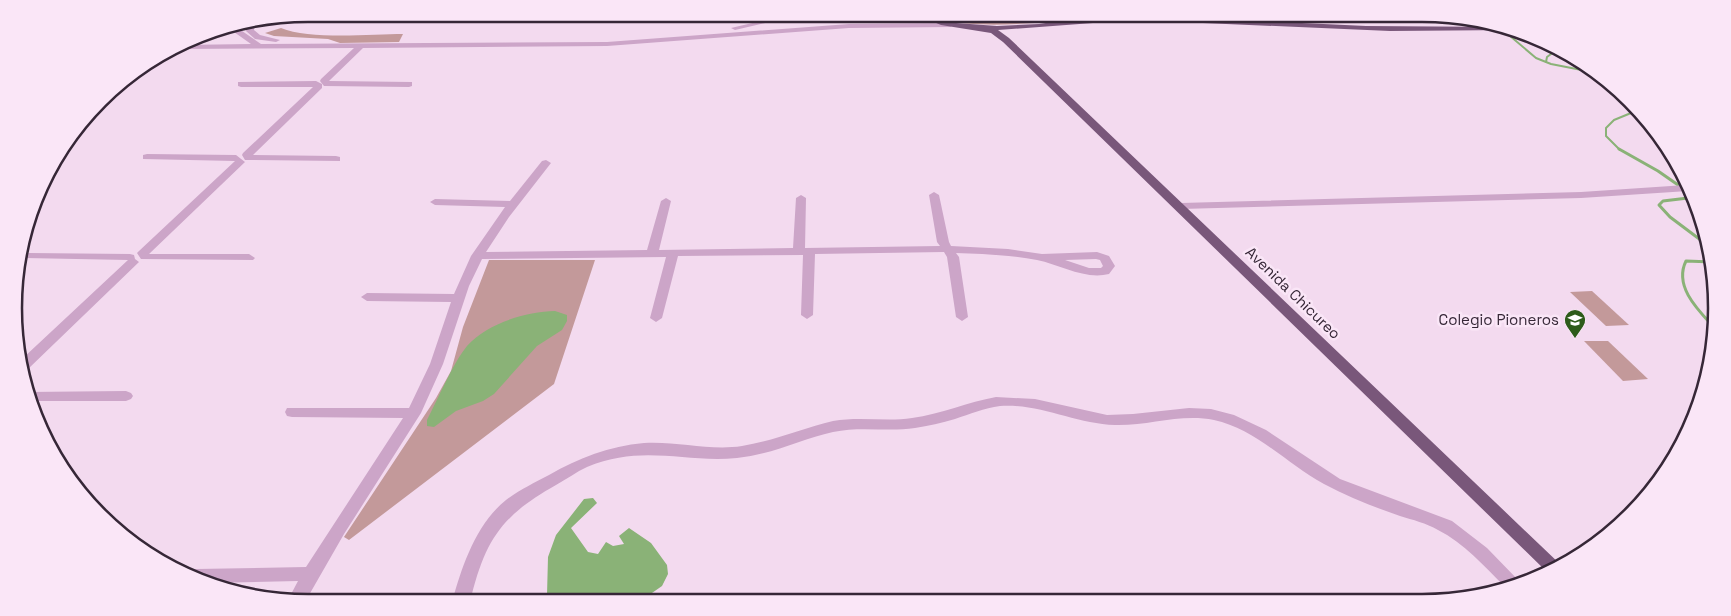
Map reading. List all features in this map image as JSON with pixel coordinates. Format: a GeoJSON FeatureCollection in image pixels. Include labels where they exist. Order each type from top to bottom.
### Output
{"type":"FeatureCollection","features":[{"type":"Feature","properties":{"kind":"main road"},"geometry":{"type":"LineString","coordinates":[[938,22],[948,25],[974,27],[1016,27],[1076,22]]}},
{"type":"Feature","properties":{"kind":"main road"},"geometry":{"type":"LineString","coordinates":[[1060,24],[1065,22]]}},
{"type":"Feature","properties":{"kind":"main road"},"geometry":{"type":"LineString","coordinates":[[1249,22],[1387,29],[1467,26]]}},
{"type":"Feature","properties":{"kind":"main road"},"geometry":{"type":"LineString","coordinates":[[1351,22],[1448,24]]}},
{"type":"Feature","properties":{"kind":"main road","name":"Avenida Chicureo"},"geometry":{"type":"LineString","coordinates":[[974,27],[994,31],[1006,40],[1181,206],[1550,564]]}},
{"type":"Feature","properties":{"kind":"main road"},"geometry":{"type":"LineString","coordinates":[[1006,40],[1008,32],[1016,27]]}},
{"type":"Feature","properties":{"kind":"street"},"geometry":{"type":"LineString","coordinates":[[656,42],[753,22]]}},
{"type":"Feature","properties":{"kind":"street"},"geometry":{"type":"LineString","coordinates":[[793,22],[798,25]]}},
{"type":"Feature","properties":{"kind":"street"},"geometry":{"type":"LineString","coordinates":[[697,38],[829,22]]}},
{"type":"Feature","properties":{"kind":"street"},"geometry":{"type":"LineString","coordinates":[[193,47],[588,44],[656,42],[866,25],[948,25]]}},
{"type":"Feature","properties":{"kind":"street"},"geometry":{"type":"LineString","coordinates":[[251,28],[251,33],[261,38],[321,42],[330,46]]}},
{"type":"Feature","properties":{"kind":"street"},"geometry":{"type":"LineString","coordinates":[[238,31],[244,38],[264,46]]}},
{"type":"Feature","properties":{"kind":"street"},"geometry":{"type":"LineString","coordinates":[[27,361],[361,46]]}},
{"type":"Feature","properties":{"kind":"street"},"geometry":{"type":"LineString","coordinates":[[241,84],[409,84]]}},
{"type":"Feature","properties":{"kind":"street"},"geometry":{"type":"LineString","coordinates":[[147,157],[336,159]]}},
{"type":"Feature","properties":{"kind":"street"},"geometry":{"type":"LineString","coordinates":[[300,594],[414,413],[440,359],[459,298],[477,256],[513,204],[546,163]]}},
{"type":"Feature","properties":{"kind":"street"},"geometry":{"type":"LineString","coordinates":[[1181,206],[1581,195],[1682,188]]}},
{"type":"Feature","properties":{"kind":"street"},"geometry":{"type":"LineString","coordinates":[[934,195],[943,242],[953,257],[962,317]]}},
{"type":"Feature","properties":{"kind":"street"},"geometry":{"type":"LineString","coordinates":[[801,198],[807,315]]}},
{"type":"Feature","properties":{"kind":"street"},"geometry":{"type":"LineString","coordinates":[[652,253],[666,201]]}},
{"type":"Feature","properties":{"kind":"street"},"geometry":{"type":"LineString","coordinates":[[434,202],[513,204]]}},
{"type":"Feature","properties":{"kind":"street"},"geometry":{"type":"LineString","coordinates":[[477,256],[947,249],[1010,252],[1044,257]]}},
{"type":"Feature","properties":{"kind":"street"},"geometry":{"type":"LineString","coordinates":[[656,318],[673,253]]}},
{"type":"Feature","properties":{"kind":"street"},"geometry":{"type":"LineString","coordinates":[[29,256],[249,258]]}},
{"type":"Feature","properties":{"kind":"street"},"geometry":{"type":"LineString","coordinates":[[367,297],[459,298]]}},
{"type":"Feature","properties":{"kind":"street"},"geometry":{"type":"LineString","coordinates":[[37,396],[126,396]]}},
{"type":"Feature","properties":{"kind":"street"},"geometry":{"type":"LineString","coordinates":[[463,594],[483,541],[509,507],[579,464],[622,451],[665,448],[709,453],[741,452],[789,440],[815,430],[851,423],[888,425],[916,423],[947,417],[974,407],[1003,400],[1034,403],[1064,409],[1090,418],[1122,420],[1180,412],[1210,414],[1238,420],[1332,482],[1385,504],[1444,525],[1477,548],[1509,580]]}},
{"type":"Feature","properties":{"kind":"street"},"geometry":{"type":"LineString","coordinates":[[292,412],[414,413]]}},
{"type":"Feature","properties":{"kind":"street"},"geometry":{"type":"LineString","coordinates":[[210,576],[311,574]]}},
{"type":"Feature","properties":{"kind":"shaded area"},"geometry":{"type":"Polygon","coordinates":[[[954,22],[1052,22],[996,25],[954,22]]]}},
{"type":"Feature","properties":{"kind":"shaded area"},"geometry":{"type":"Polygon","coordinates":[[[281,28],[293,32],[324,35],[403,34],[399,42],[340,43],[328,39],[274,36],[265,33],[281,28]]]}},
{"type":"Feature","properties":{"kind":"shaded area"},"geometry":{"type":"Polygon","coordinates":[[[489,260],[595,260],[554,384],[349,540],[344,537],[436,398],[451,371],[463,327],[489,260]]]}},
{"type":"Feature","properties":{"kind":"shaded area"},"geometry":{"type":"Polygon","coordinates":[[[1592,291],[1629,325],[1606,326],[1570,292],[1592,291]]]}},
{"type":"Feature","properties":{"kind":"shaded area"},"geometry":{"type":"Polygon","coordinates":[[[555,311],[567,315],[567,321],[562,330],[537,346],[494,394],[483,401],[456,411],[434,427],[427,426],[427,420],[451,371],[467,346],[475,338],[508,320],[520,316],[555,311]]]}},
{"type":"Feature","properties":{"kind":"shaded area"},"geometry":{"type":"Polygon","coordinates":[[[1584,341],[1608,341],[1648,379],[1623,381],[1584,341]]]}},
{"type":"Feature","properties":{"kind":"shaded area"},"geometry":{"type":"Polygon","coordinates":[[[593,498],[597,503],[571,528],[588,552],[598,554],[606,542],[613,546],[624,544],[619,536],[629,528],[651,543],[667,565],[668,574],[662,586],[650,594],[547,594],[548,557],[556,535],[584,499],[593,498]]]}},
{"type":"Feature","properties":{"kind":"waterway"},"geometry":{"type":"LineString","coordinates":[[1511,37],[1536,58],[1546,62]]}},
{"type":"Feature","properties":{"kind":"waterway"},"geometry":{"type":"LineString","coordinates":[[1546,62],[1547,57],[1552,53]]}},
{"type":"Feature","properties":{"kind":"waterway"},"geometry":{"type":"LineString","coordinates":[[1546,62],[1580,70]]}},
{"type":"Feature","properties":{"kind":"waterway"},"geometry":{"type":"LineString","coordinates":[[1619,149],[1606,136],[1606,128],[1614,120],[1631,113]]}},
{"type":"Feature","properties":{"kind":"waterway"},"geometry":{"type":"LineString","coordinates":[[1619,149],[1658,171],[1681,187]]}},
{"type":"Feature","properties":{"kind":"waterway"},"geometry":{"type":"LineString","coordinates":[[1687,198],[1663,201],[1659,205],[1670,217],[1700,240]]}},
{"type":"Feature","properties":{"kind":"waterway"},"geometry":{"type":"LineString","coordinates":[[1705,262],[1686,261],[1683,279],[1688,296],[1708,321]]}},
{"type":"Feature","properties":{"kind":"place","name":"Colegio Pioneros"},"geometry":{"type":"Point","coordinates":[1575,339]}}]}
